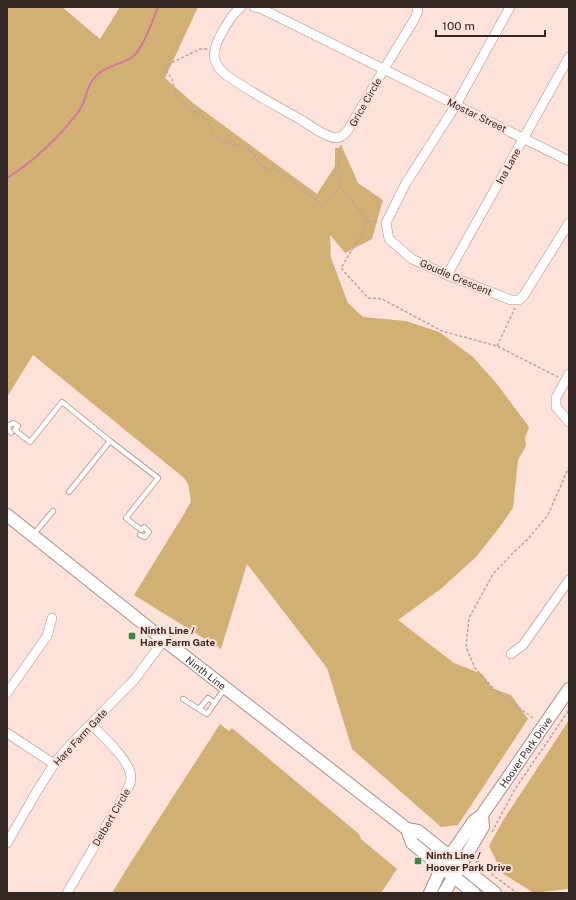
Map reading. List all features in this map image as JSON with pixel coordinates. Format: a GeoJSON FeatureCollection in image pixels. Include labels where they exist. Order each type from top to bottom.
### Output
{"type":"FeatureCollection","features":[{"type":"Feature","properties":{"kind":"main road","name":"Ninth Line"},"geometry":{"type":"LineString","coordinates":[[7,515],[164,640],[407,829],[418,831],[495,893]]}},
{"type":"Feature","properties":{"kind":"main road","name":"Hoover Park Drive"},"geometry":{"type":"LineString","coordinates":[[430,893],[442,868],[474,821],[482,815],[569,689]]}},
{"type":"Feature","properties":{"kind":"main road","name":"Hoover Park Drive"},"geometry":{"type":"LineString","coordinates":[[444,893],[482,827],[482,815]]}},
{"type":"Feature","properties":{"kind":"main road","name":"Ninth Line"},"geometry":{"type":"LineString","coordinates":[[407,829],[412,843],[474,893]]}},
{"type":"Feature","properties":{"kind":"street","name":"Grice Circle"},"geometry":{"type":"LineString","coordinates":[[241,7],[236,11],[220,35],[214,59],[218,67],[226,74],[273,104],[324,134],[336,138],[342,136],[348,130],[384,69],[260,8],[254,7]]}},
{"type":"Feature","properties":{"kind":"street"},"geometry":{"type":"LineString","coordinates":[[384,69],[414,20],[418,11],[417,7]]}},
{"type":"Feature","properties":{"kind":"street"},"geometry":{"type":"LineString","coordinates":[[386,223],[406,183],[456,105],[510,7]]}},
{"type":"Feature","properties":{"kind":"street","name":"Ina Lane"},"geometry":{"type":"LineString","coordinates":[[447,275],[569,57]]}},
{"type":"Feature","properties":{"kind":"street","name":"Mostar Street"},"geometry":{"type":"LineString","coordinates":[[384,69],[569,161]]}},
{"type":"Feature","properties":{"kind":"street","name":"Goudie Crescent"},"geometry":{"type":"LineString","coordinates":[[386,223],[389,239],[412,259],[447,275],[511,300],[519,300]]}},
{"type":"Feature","properties":{"kind":"street"},"geometry":{"type":"LineString","coordinates":[[519,300],[524,295],[569,223]]}},
{"type":"Feature","properties":{"kind":"street"},"geometry":{"type":"LineString","coordinates":[[567,377],[556,398],[556,407],[569,422]]}},
{"type":"Feature","properties":{"kind":"street"},"geometry":{"type":"LineString","coordinates":[[511,654],[523,645],[566,592],[569,580]]}},
{"type":"Feature","properties":{"kind":"street"},"geometry":{"type":"LineString","coordinates":[[7,693],[47,636],[52,618]]}},
{"type":"Feature","properties":{"kind":"street","name":"Hare Farm Gate"},"geometry":{"type":"LineString","coordinates":[[7,843],[54,764],[66,749],[134,680],[164,640]]}},
{"type":"Feature","properties":{"kind":"street","name":"Delbert Circle"},"geometry":{"type":"LineString","coordinates":[[67,893],[126,792],[131,779],[129,770],[123,760],[91,724]]}},
{"type":"Feature","properties":{"kind":"street"},"geometry":{"type":"LineString","coordinates":[[7,733],[54,764]]}},
{"type":"Feature","properties":{"kind":"lane"},"geometry":{"type":"LineString","coordinates":[[13,432],[30,442],[62,402],[158,478],[126,518],[140,533]]}},
{"type":"Feature","properties":{"kind":"lane"},"geometry":{"type":"LineString","coordinates":[[69,492],[110,441]]}},
{"type":"Feature","properties":{"kind":"lane"},"geometry":{"type":"LineString","coordinates":[[33,536],[53,512]]}},
{"type":"Feature","properties":{"kind":"lane"},"geometry":{"type":"LineString","coordinates":[[183,699],[207,714],[226,688]]}},
{"type":"Feature","properties":{"kind":"lane"},"geometry":{"type":"LineString","coordinates":[[199,709],[208,698],[215,703]]}},
{"type":"Feature","properties":{"kind":"path"},"geometry":{"type":"LineString","coordinates":[[216,48],[200,49],[167,66],[165,69],[172,79],[176,95],[184,105],[207,120],[215,136],[227,144],[243,146],[251,151],[263,167],[278,171],[323,205],[341,188]]}},
{"type":"Feature","properties":{"kind":"path"},"geometry":{"type":"LineString","coordinates":[[342,136],[338,169],[341,188],[369,221],[386,223]]}},
{"type":"Feature","properties":{"kind":"path"},"geometry":{"type":"LineString","coordinates":[[369,221],[341,268],[368,298],[382,299],[442,331],[497,346],[567,377]]}},
{"type":"Feature","properties":{"kind":"path"},"geometry":{"type":"LineString","coordinates":[[497,346],[519,300]]}},
{"type":"Feature","properties":{"kind":"path"},"geometry":{"type":"LineString","coordinates":[[533,718],[494,689],[474,668],[466,647],[469,618],[493,574],[527,540],[548,514],[569,467]]}},
{"type":"Feature","properties":{"kind":"path"},"geometry":{"type":"LineString","coordinates":[[490,835],[515,789],[569,710]]}},
{"type":"Feature","properties":{"kind":"path"},"geometry":{"type":"LineString","coordinates":[[476,863],[483,846]]}},
{"type":"Feature","properties":{"kind":"path"},"geometry":{"type":"LineString","coordinates":[[477,860],[494,876],[517,893]]}},
{"type":"Feature","properties":{"kind":"shaded area"},"geometry":{"type":"Polygon","coordinates":[[[7,7],[62,7],[100,39],[120,7],[198,7],[165,78],[193,103],[317,194],[335,166],[335,148],[342,147],[358,183],[383,200],[372,239],[345,253],[330,235],[331,258],[348,303],[363,317],[406,321],[439,332],[473,357],[497,384],[529,427],[525,438],[526,446],[518,460],[513,508],[476,557],[442,588],[398,620],[454,663],[482,674],[492,688],[511,695],[528,719],[458,825],[441,827],[352,749],[327,668],[247,564],[221,649],[134,595],[191,501],[188,484],[184,478],[33,355],[7,397],[7,7]]]}},
{"type":"Feature","properties":{"kind":"shaded area"},"geometry":{"type":"Polygon","coordinates":[[[569,720],[569,889],[534,893],[502,873],[489,846],[502,822],[569,720]]]}},
{"type":"Feature","properties":{"kind":"shaded area"},"geometry":{"type":"Polygon","coordinates":[[[220,724],[229,731],[232,728],[359,834],[361,839],[397,869],[381,893],[112,893],[220,724]]]}},
{"type":"Feature","properties":{"kind":"waterway"},"geometry":{"type":"LineString","coordinates":[[7,178],[24,167],[67,126],[82,106],[90,84],[100,72],[126,61],[135,54],[147,35],[158,7]]}},
{"type":"Feature","properties":{"kind":"place","name":"Ninth Line / Hare Farm Gate"},"geometry":{"type":"Point","coordinates":[132,636]}},
{"type":"Feature","properties":{"kind":"place","name":"Ninth Line / Hoover Park Drive"},"geometry":{"type":"Point","coordinates":[418,861]}}]}
